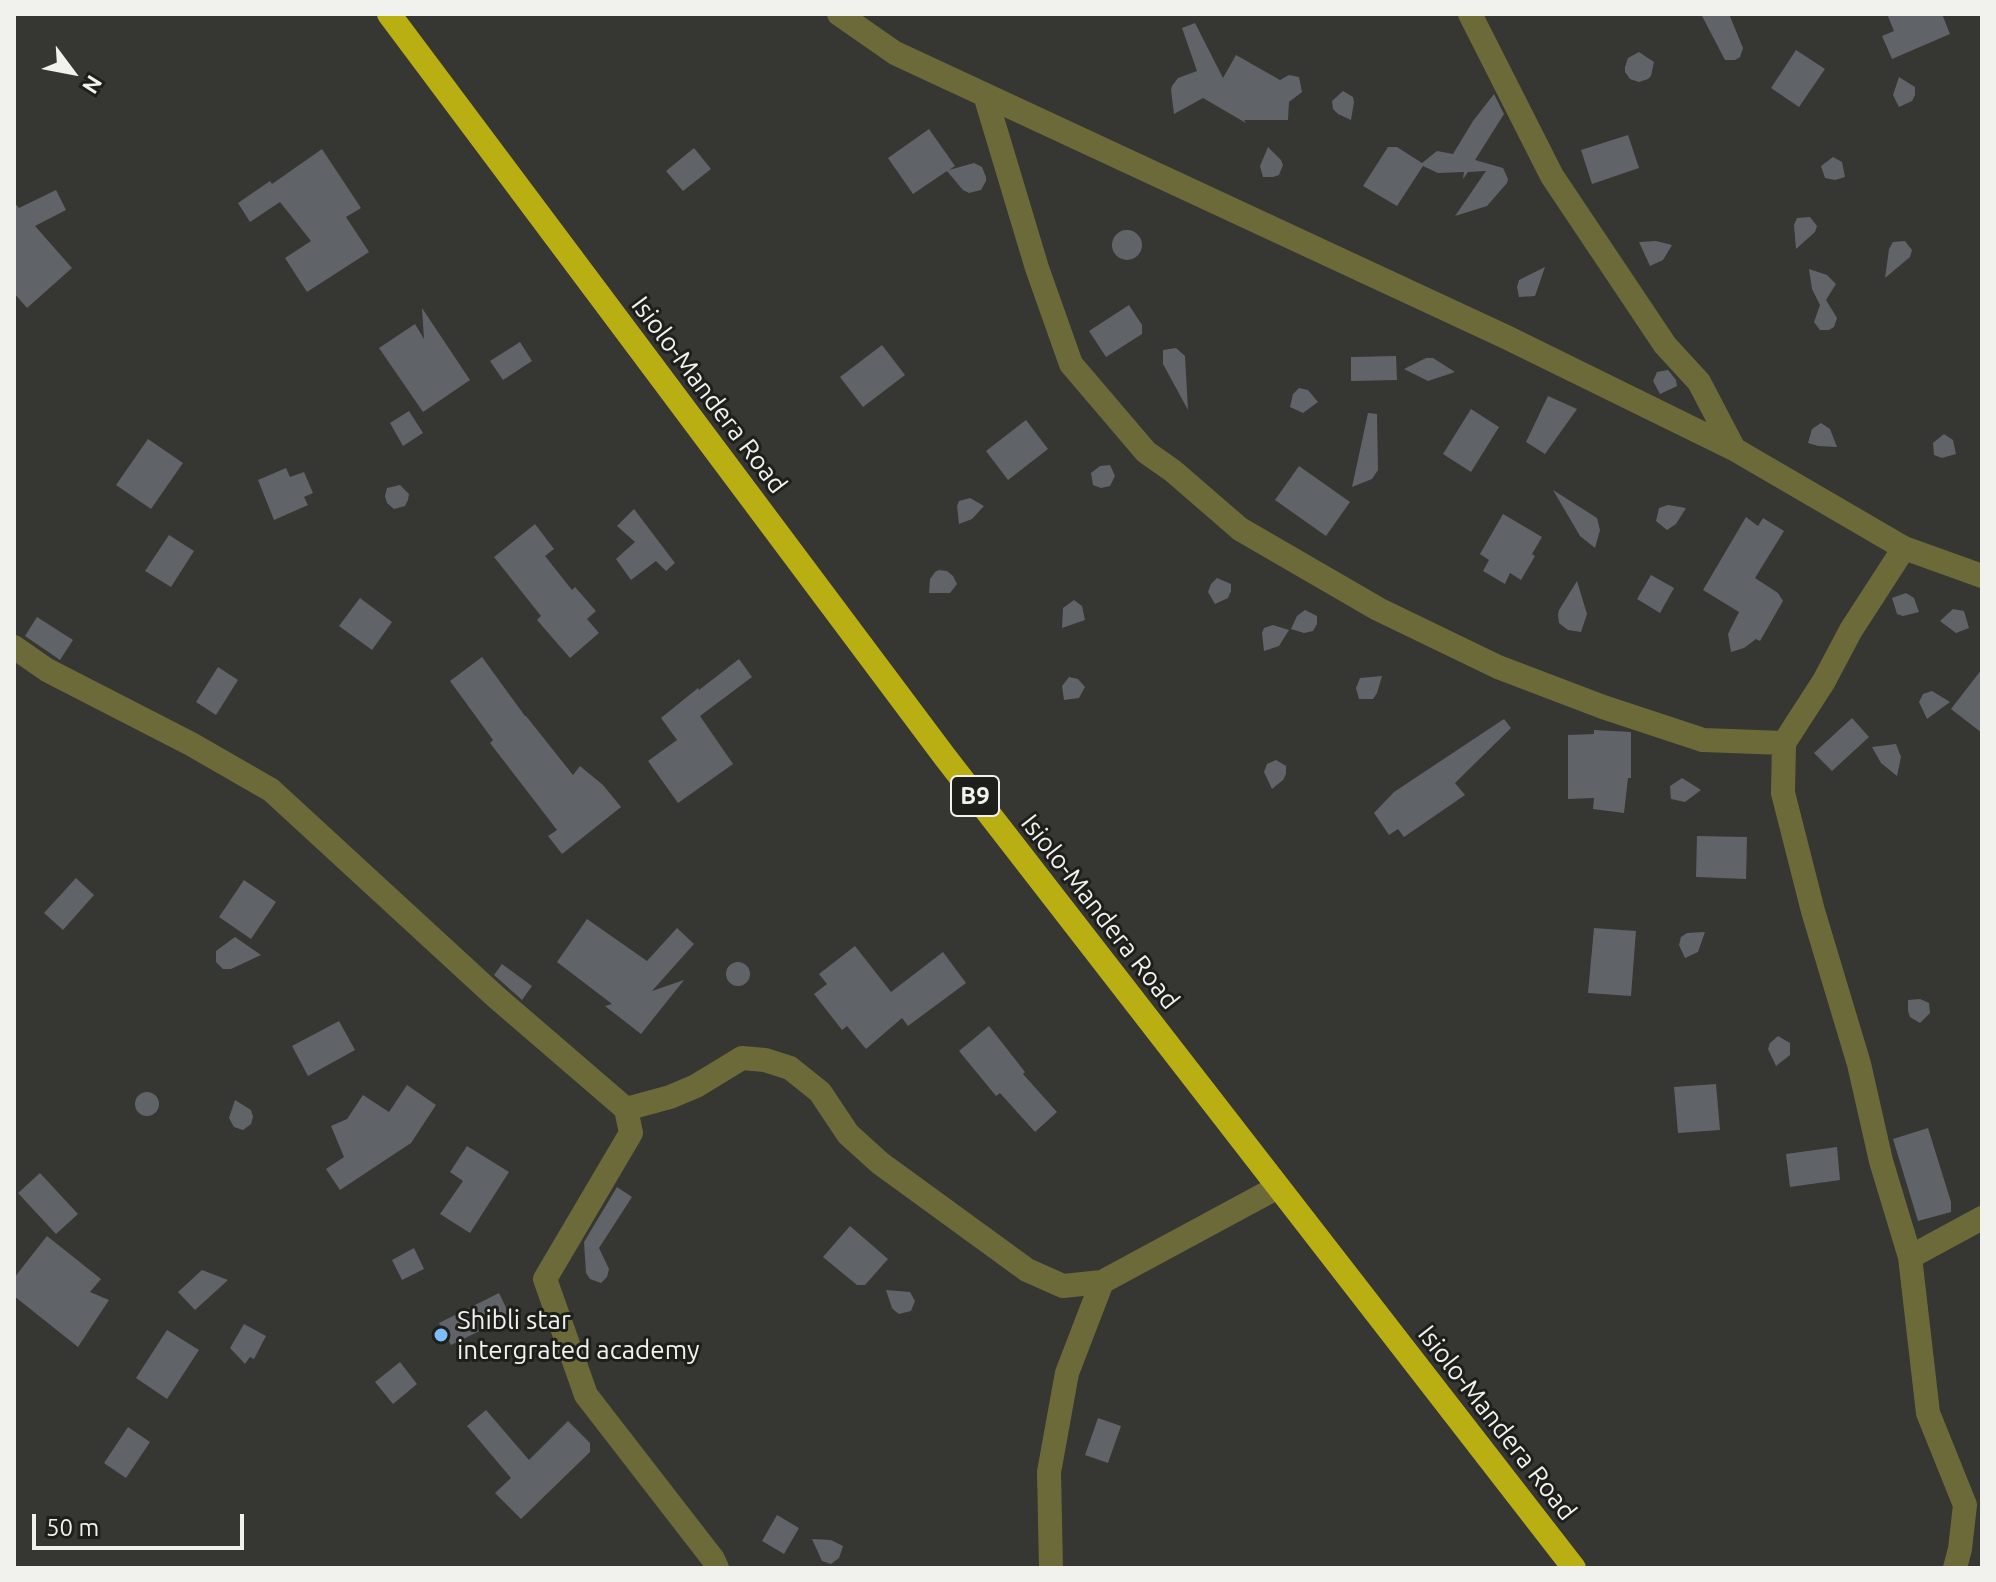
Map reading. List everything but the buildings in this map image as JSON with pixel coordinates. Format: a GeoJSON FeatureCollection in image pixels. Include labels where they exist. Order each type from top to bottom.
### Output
{"type":"FeatureCollection","features":[{"type":"Feature","properties":{"kind":"highway","name":"Isiolo-Mandera Road"},"geometry":{"type":"LineString","coordinates":[[389,14],[935,745],[1574,1568]]}},
{"type":"Feature","properties":{"kind":"street"},"geometry":{"type":"LineString","coordinates":[[839,14],[895,53],[1506,337],[1734,449],[1904,548],[1982,576]]}},
{"type":"Feature","properties":{"kind":"street"},"geometry":{"type":"LineString","coordinates":[[1470,14],[1552,176],[1665,345],[1699,382],[1734,449]]}},
{"type":"Feature","properties":{"kind":"street"},"geometry":{"type":"LineString","coordinates":[[985,95],[1037,268],[1071,364],[1146,452],[1173,471],[1240,529],[1378,609],[1498,667],[1603,707],[1703,740],[1784,743]]}},
{"type":"Feature","properties":{"kind":"street"},"geometry":{"type":"LineString","coordinates":[[1904,548],[1784,743],[1783,793],[1813,911],[1859,1064],[1881,1161],[1910,1257],[1928,1413],[1973,1500],[1955,1568]]}},
{"type":"Feature","properties":{"kind":"street"},"geometry":{"type":"LineString","coordinates":[[14,647],[47,670],[191,744],[271,790],[496,997],[626,1109],[631,1133],[545,1279],[586,1395],[717,1568]]}},
{"type":"Feature","properties":{"kind":"street"},"geometry":{"type":"LineString","coordinates":[[626,1109],[696,1086],[742,1058],[765,1060],[790,1068],[820,1092],[848,1134],[880,1163],[1027,1270],[1063,1286],[1102,1282],[1278,1187]]}},
{"type":"Feature","properties":{"kind":"street"},"geometry":{"type":"LineString","coordinates":[[1910,1257],[1982,1218]]}},
{"type":"Feature","properties":{"kind":"street"},"geometry":{"type":"LineString","coordinates":[[1051,1568],[1049,1472],[1067,1373],[1102,1282]]}},
{"type":"Feature","properties":{"kind":"place","name":"Shibli star intergrated academy"},"geometry":{"type":"Point","coordinates":[441,1335]}}]}
